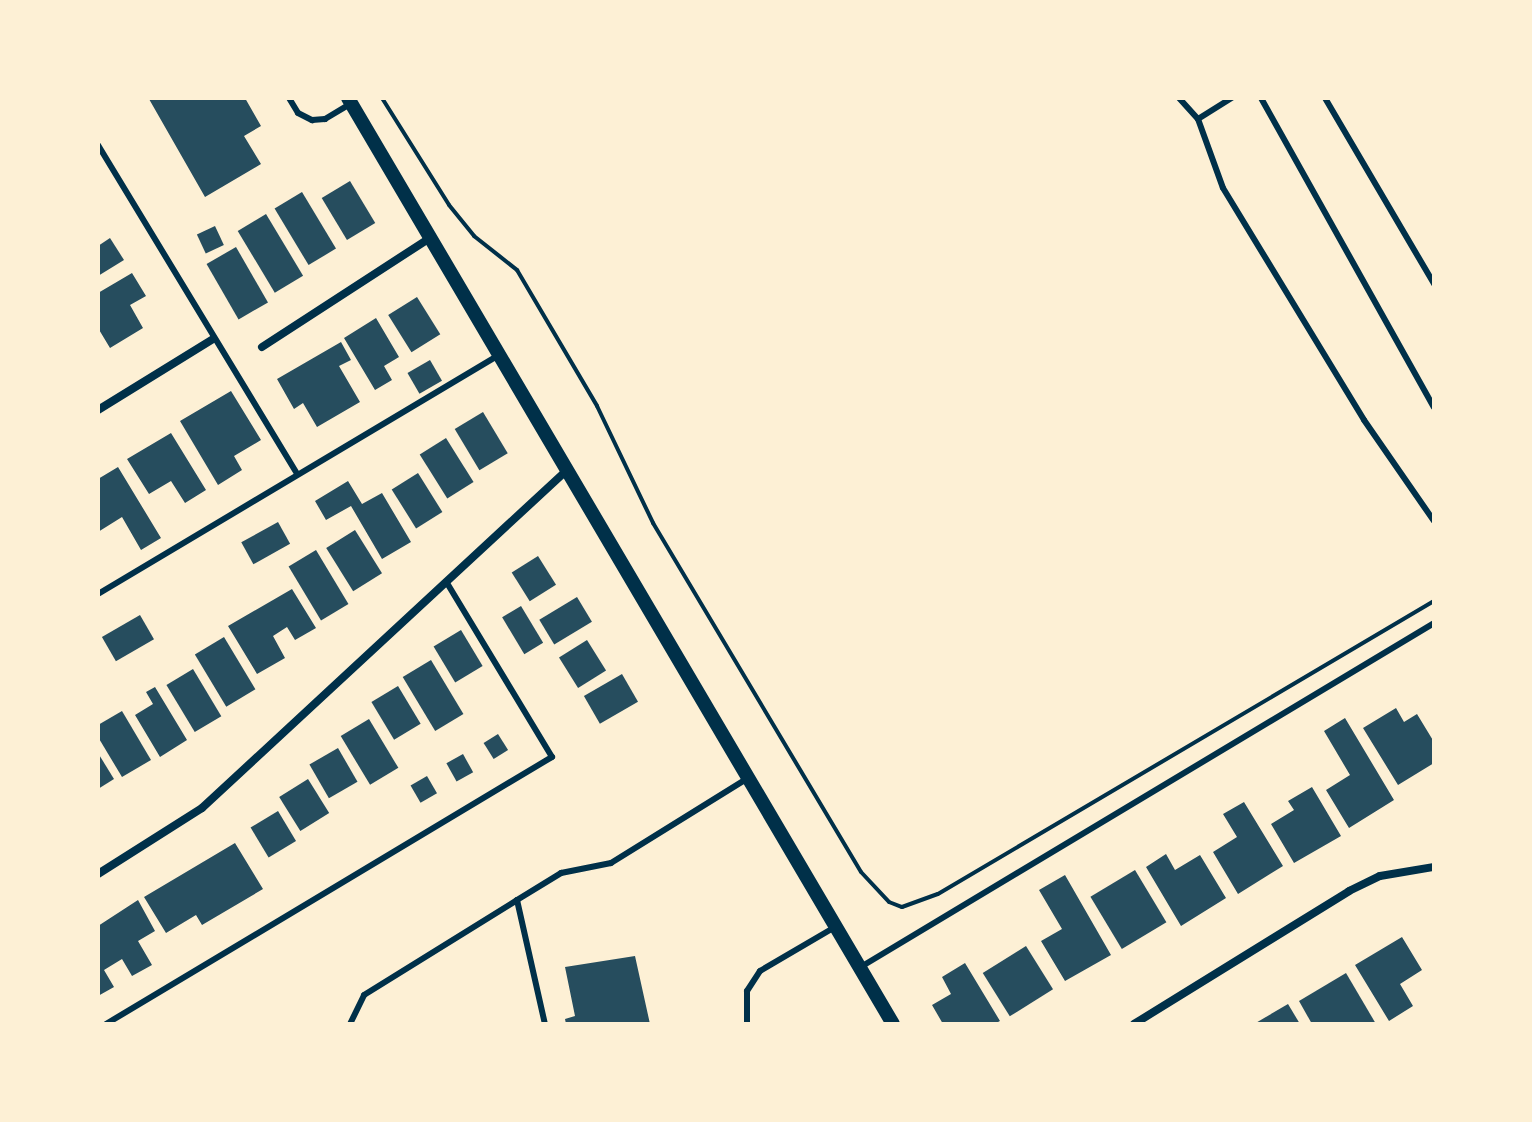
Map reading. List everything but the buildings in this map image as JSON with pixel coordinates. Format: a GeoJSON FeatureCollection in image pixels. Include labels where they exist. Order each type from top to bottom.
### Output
{"type":"FeatureCollection","features":[{"type":"Feature","properties":{"kind":"street"},"geometry":{"type":"LineString","coordinates":[[350,100],[893,1024]]}},
{"type":"Feature","properties":{"kind":"street"},"geometry":{"type":"LineString","coordinates":[[262,347],[430,238]]}},
{"type":"Feature","properties":{"kind":"street"},"geometry":{"type":"LineString","coordinates":[[98,410],[213,339]]}},
{"type":"Feature","properties":{"kind":"street"},"geometry":{"type":"LineString","coordinates":[[98,874],[202,808],[567,470]]}},
{"type":"Feature","properties":{"kind":"street"},"geometry":{"type":"LineString","coordinates":[[1134,1024],[1349,891],[1380,876],[1434,867]]}},
{"type":"Feature","properties":{"kind":"lane"},"geometry":{"type":"LineString","coordinates":[[289,98],[298,113],[312,120],[325,119],[350,100]]}},
{"type":"Feature","properties":{"kind":"lane"},"geometry":{"type":"LineString","coordinates":[[1179,98],[1198,119],[1223,188],[1364,420],[1434,521]]}},
{"type":"Feature","properties":{"kind":"lane"},"geometry":{"type":"LineString","coordinates":[[1198,119],[1232,98]]}},
{"type":"Feature","properties":{"kind":"lane"},"geometry":{"type":"LineString","coordinates":[[1261,98],[1434,407]]}},
{"type":"Feature","properties":{"kind":"lane"},"geometry":{"type":"LineString","coordinates":[[1325,98],[1434,284]]}},
{"type":"Feature","properties":{"kind":"lane"},"geometry":{"type":"LineString","coordinates":[[98,145],[297,473]]}},
{"type":"Feature","properties":{"kind":"lane"},"geometry":{"type":"LineString","coordinates":[[98,594],[499,355]]}},
{"type":"Feature","properties":{"kind":"lane"},"geometry":{"type":"LineString","coordinates":[[106,1024],[552,757],[446,581]]}},
{"type":"Feature","properties":{"kind":"lane"},"geometry":{"type":"LineString","coordinates":[[859,968],[1434,623]]}},
{"type":"Feature","properties":{"kind":"lane"},"geometry":{"type":"LineString","coordinates":[[350,1024],[364,995],[517,900],[561,873],[611,863],[748,778]]}},
{"type":"Feature","properties":{"kind":"lane"},"geometry":{"type":"LineString","coordinates":[[517,900],[545,1024]]}},
{"type":"Feature","properties":{"kind":"lane"},"geometry":{"type":"LineString","coordinates":[[747,1024],[747,991],[760,971],[835,927]]}},
{"type":"Feature","properties":{"kind":"path"},"geometry":{"type":"LineString","coordinates":[[382,98],[449,205],[474,236],[517,270],[597,406],[653,523],[845,847],[889,902],[902,907],[938,894],[1434,601]]}}]}
